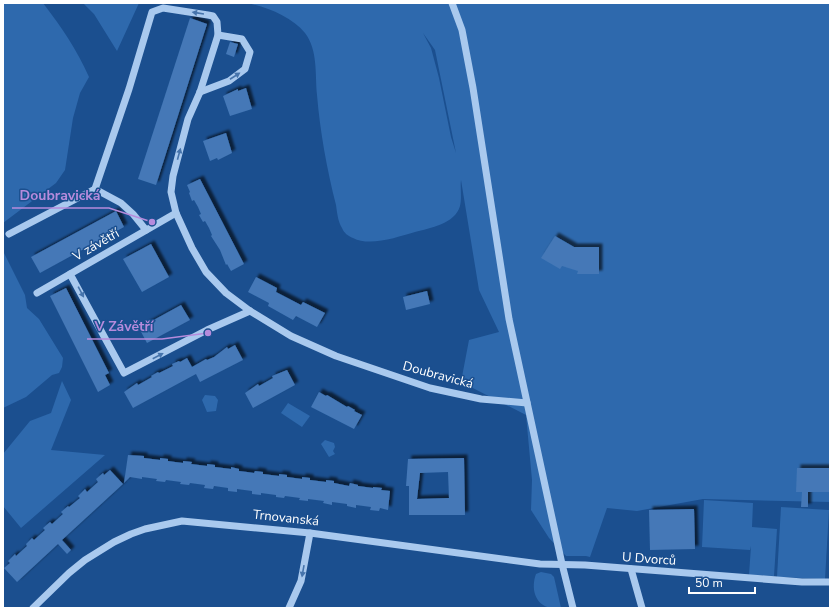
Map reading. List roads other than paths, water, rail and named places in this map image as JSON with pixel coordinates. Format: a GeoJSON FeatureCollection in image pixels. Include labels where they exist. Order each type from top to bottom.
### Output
{"type":"FeatureCollection","features":[{"type":"Feature","properties":{"kind":"street"},"geometry":{"type":"LineString","coordinates":[[452,3],[462,30],[473,88],[509,319],[562,564],[574,608]]}},
{"type":"Feature","properties":{"kind":"street"},"geometry":{"type":"LineString","coordinates":[[9,234],[95,189],[129,89],[152,12],[163,8],[213,16],[217,22],[218,34],[242,39],[250,52],[245,69],[228,80],[200,92]]}},
{"type":"Feature","properties":{"kind":"street","name":"Doubravická"},"geometry":{"type":"LineString","coordinates":[[218,34],[200,92],[188,119],[173,176],[171,192],[176,213],[192,248],[206,272],[226,293],[250,311],[291,336],[336,356],[430,388],[482,399],[527,403]]}},
{"type":"Feature","properties":{"kind":"street"},"geometry":{"type":"LineString","coordinates":[[95,189],[121,203],[134,214],[146,230]]}},
{"type":"Feature","properties":{"kind":"street","name":"V závětří"},"geometry":{"type":"LineString","coordinates":[[37,293],[176,213]]}},
{"type":"Feature","properties":{"kind":"street","name":"V závětří"},"geometry":{"type":"LineString","coordinates":[[70,274],[124,373],[207,330],[250,311]]}},
{"type":"Feature","properties":{"kind":"street","name":"Trnovanská"},"geometry":{"type":"LineString","coordinates":[[33,608],[69,573],[114,542],[131,534],[167,523],[182,521],[310,533],[540,564],[562,564]]}},
{"type":"Feature","properties":{"kind":"street"},"geometry":{"type":"LineString","coordinates":[[289,608],[301,581],[310,533]]}},
{"type":"Feature","properties":{"kind":"street","name":"U Dvorců"},"geometry":{"type":"LineString","coordinates":[[562,564],[802,582],[830,582]]}},
{"type":"Feature","properties":{"kind":"street"},"geometry":{"type":"LineString","coordinates":[[631,569],[642,608]]}},
{"type":"Feature","properties":{"kind":"place","name":"Doubravická"},"geometry":{"type":"Point","coordinates":[152,222]}},
{"type":"Feature","properties":{"kind":"place","name":"V Závětří"},"geometry":{"type":"Point","coordinates":[208,333]}}]}
